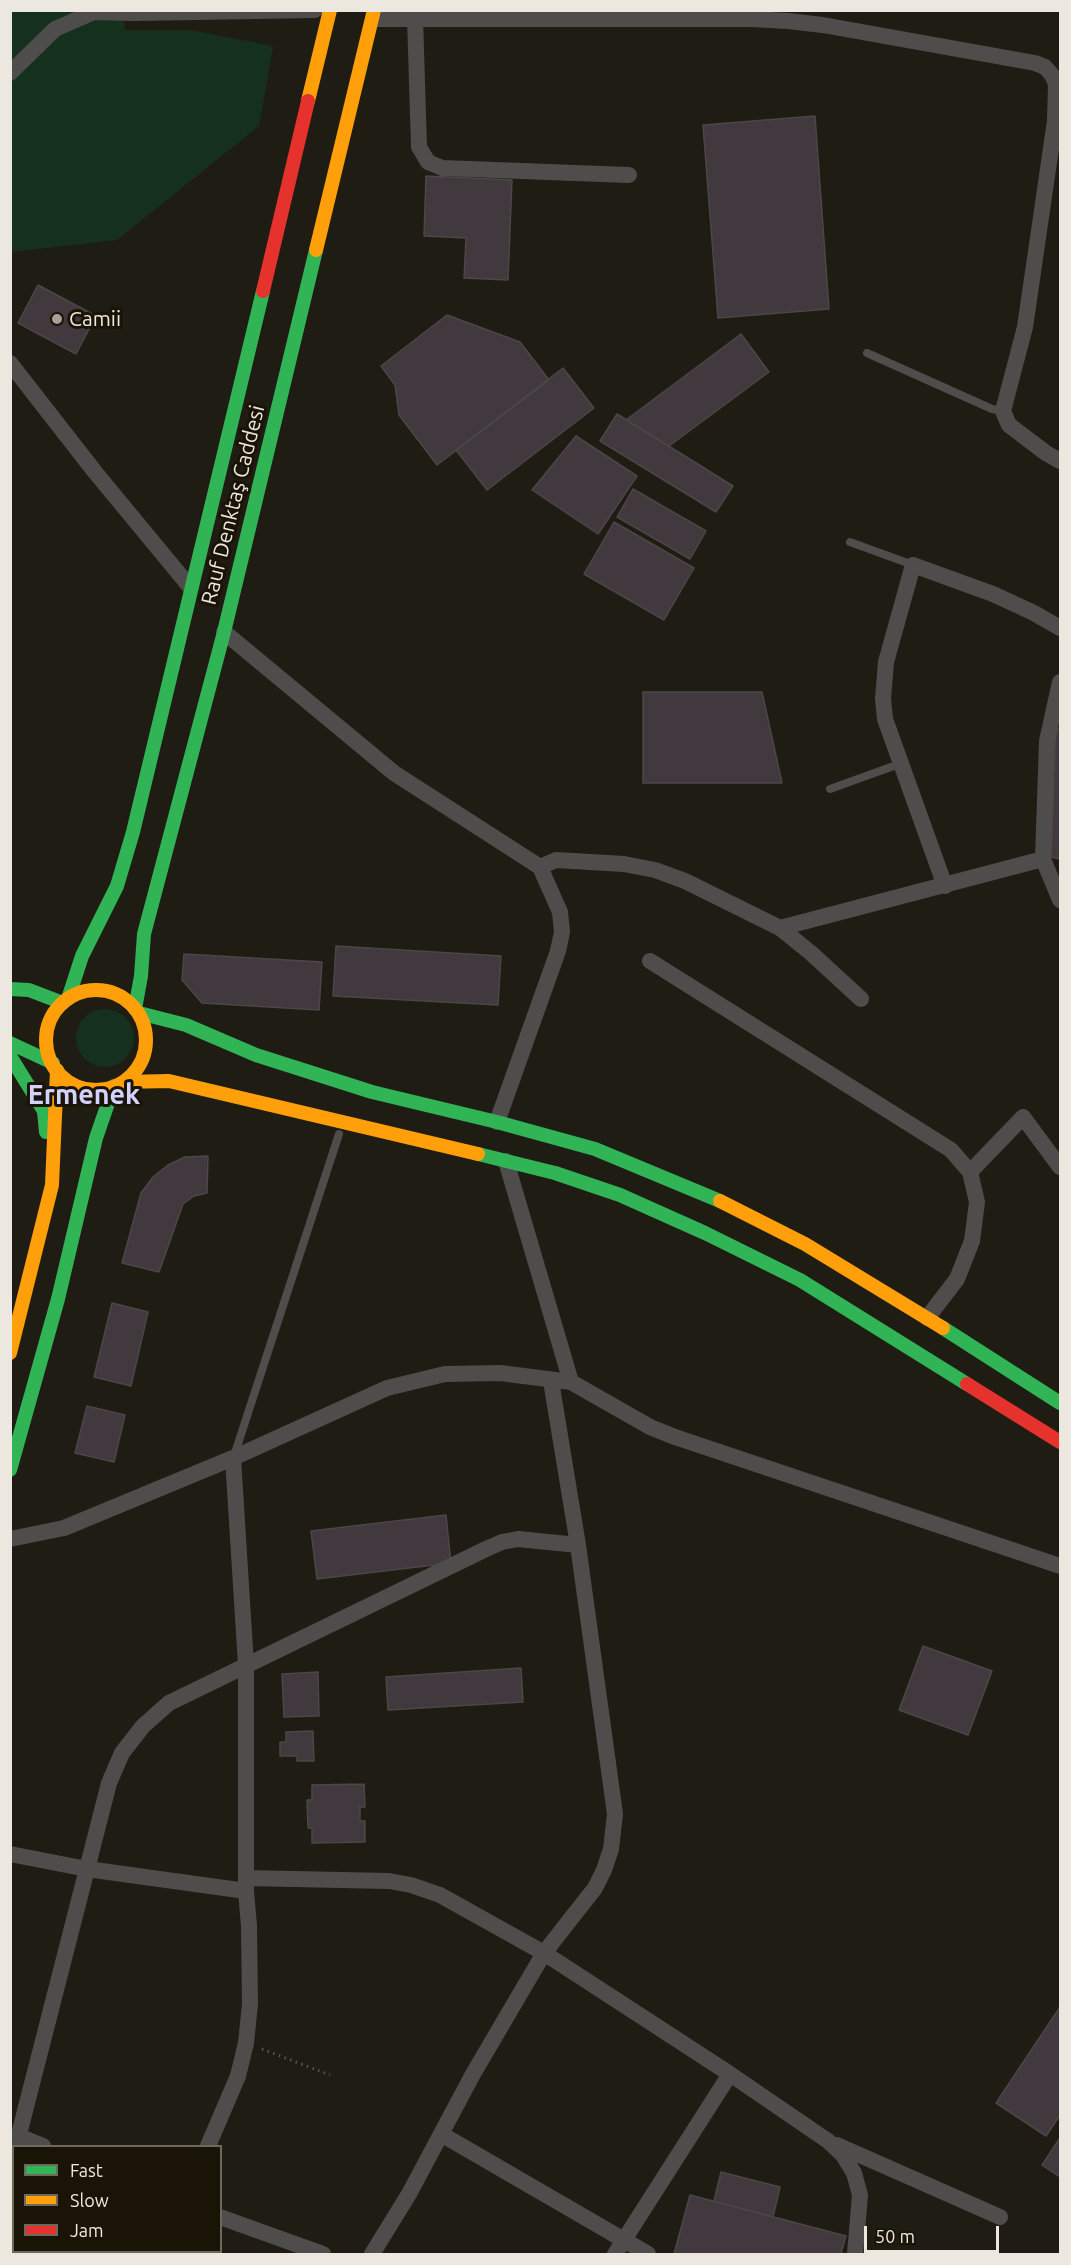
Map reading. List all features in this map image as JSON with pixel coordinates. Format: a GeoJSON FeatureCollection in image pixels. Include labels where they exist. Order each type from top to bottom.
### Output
{"type":"FeatureCollection","features":[{"type":"Feature","properties":{"kind":"main road","name":"Rauf Denktaş Caddesi"},"geometry":{"type":"LineString","coordinates":[[65,1001],[82,957],[117,886],[133,832],[330,10]]}},
{"type":"Feature","properties":{"kind":"main road","name":"Rauf Denktaş Caddesi"},"geometry":{"type":"LineString","coordinates":[[137,1011],[144,934],[224,632],[374,15]]}},
{"type":"Feature","properties":{"kind":"main road"},"geometry":{"type":"LineString","coordinates":[[10,989],[29,990],[65,1001]]}},
{"type":"Feature","properties":{"kind":"main road"},"geometry":{"type":"LineString","coordinates":[[10,1353],[16,1311],[52,1185],[55,1067],[46,1043],[48,1028],[53,1014],[75,994],[89,990],[104,990],[117,994],[137,1011],[144,1025],[145,1051],[133,1073],[119,1084],[96,1138],[58,1299],[10,1470]]}},
{"type":"Feature","properties":{"kind":"main road"},"geometry":{"type":"LineString","coordinates":[[137,1011],[186,1024],[256,1055],[372,1092],[497,1122],[595,1149],[699,1191],[805,1244],[1060,1402]]}},
{"type":"Feature","properties":{"kind":"main road"},"geometry":{"type":"LineString","coordinates":[[10,1043],[20,1046],[55,1067],[67,1080],[80,1087],[95,1090],[119,1084],[169,1081],[363,1125],[555,1173],[620,1195],[705,1233],[800,1280],[1060,1442]]}},
{"type":"Feature","properties":{"kind":"main road"},"geometry":{"type":"LineString","coordinates":[[10,1056],[44,1112],[52,1185]]}},
{"type":"Feature","properties":{"kind":"street"},"geometry":{"type":"LineString","coordinates":[[10,73],[55,29],[94,12],[315,10]]}},
{"type":"Feature","properties":{"kind":"street"},"geometry":{"type":"LineString","coordinates":[[374,15],[415,18],[788,21],[823,25],[1035,63],[1056,75],[1057,95],[1025,327],[1003,411],[1010,426],[1060,462]]}},
{"type":"Feature","properties":{"kind":"street"},"geometry":{"type":"LineString","coordinates":[[415,18],[419,147],[428,162],[442,168],[628,175]]}},
{"type":"Feature","properties":{"kind":"street"},"geometry":{"type":"LineString","coordinates":[[10,363],[95,472],[190,587]]}},
{"type":"Feature","properties":{"kind":"street"},"geometry":{"type":"LineString","coordinates":[[945,886],[885,719],[886,662],[913,565],[993,594],[1060,628]]}},
{"type":"Feature","properties":{"kind":"street"},"geometry":{"type":"LineString","coordinates":[[224,632],[394,773],[451,807],[540,867],[560,912],[562,932],[558,951],[497,1122]]}},
{"type":"Feature","properties":{"kind":"street"},"geometry":{"type":"LineString","coordinates":[[1060,682],[1047,741],[1043,859],[1060,900]]}},
{"type":"Feature","properties":{"kind":"street"},"geometry":{"type":"LineString","coordinates":[[780,928],[1043,859]]}},
{"type":"Feature","properties":{"kind":"street"},"geometry":{"type":"LineString","coordinates":[[540,867],[556,860],[624,864],[655,870],[685,881],[780,928],[861,999]]}},
{"type":"Feature","properties":{"kind":"street"},"geometry":{"type":"LineString","coordinates":[[650,961],[951,1150],[970,1172],[977,1202],[972,1241],[957,1279],[927,1318]]}},
{"type":"Feature","properties":{"kind":"street"},"geometry":{"type":"LineString","coordinates":[[970,1172],[1023,1118],[1060,1167]]}},
{"type":"Feature","properties":{"kind":"street"},"geometry":{"type":"LineString","coordinates":[[506,1161],[571,1382]]}},
{"type":"Feature","properties":{"kind":"street"},"geometry":{"type":"LineString","coordinates":[[10,1539],[64,1528],[233,1458],[387,1388],[445,1374],[500,1373],[571,1382],[650,1427],[675,1437],[1060,1566]]}},
{"type":"Feature","properties":{"kind":"street"},"geometry":{"type":"LineString","coordinates":[[372,2254],[409,2193],[472,2074],[544,1953],[595,1888],[604,1870],[615,1830],[615,1814],[578,1545],[551,1381]]}},
{"type":"Feature","properties":{"kind":"street"},"geometry":{"type":"LineString","coordinates":[[208,2145],[238,2076],[246,2043],[250,2004],[246,1884],[246,1665],[233,1458]]}},
{"type":"Feature","properties":{"kind":"street"},"geometry":{"type":"LineString","coordinates":[[38,2145],[17,2141],[109,1783],[115,1767],[132,1739],[155,1714],[169,1703],[502,1542],[534,1539],[578,1545]]}},
{"type":"Feature","properties":{"kind":"street"},"geometry":{"type":"LineString","coordinates":[[10,1854],[87,1869],[246,1884],[389,1881],[411,1885],[440,1895],[544,1953],[828,2141],[849,2164],[860,2195],[855,2254]]}},
{"type":"Feature","properties":{"kind":"street"},"geometry":{"type":"LineString","coordinates":[[615,2254],[730,2074]]}},
{"type":"Feature","properties":{"kind":"street"},"geometry":{"type":"LineString","coordinates":[[441,2134],[648,2254]]}},
{"type":"Feature","properties":{"kind":"street"},"geometry":{"type":"LineString","coordinates":[[828,2141],[1000,2217]]}},
{"type":"Feature","properties":{"kind":"street"},"geometry":{"type":"LineString","coordinates":[[222,2218],[323,2254]]}},
{"type":"Feature","properties":{"kind":"lane"},"geometry":{"type":"LineString","coordinates":[[867,353],[992,409],[1003,411]]}},
{"type":"Feature","properties":{"kind":"lane"},"geometry":{"type":"LineString","coordinates":[[850,542],[913,565]]}},
{"type":"Feature","properties":{"kind":"lane"},"geometry":{"type":"LineString","coordinates":[[830,789],[902,762]]}},
{"type":"Feature","properties":{"kind":"lane"},"geometry":{"type":"LineString","coordinates":[[233,1458],[339,1134]]}},
{"type":"Feature","properties":{"kind":"path"},"geometry":{"type":"LineString","coordinates":[[246,2043],[330,2075]]}},
{"type":"Feature","properties":{"kind":"green space"},"geometry":{"type":"Polygon","coordinates":[[[10,11],[123,11],[125,30],[191,30],[273,46],[259,126],[117,240],[11,252],[10,11]]]}},
{"type":"Feature","properties":{"kind":"green space"},"geometry":{"type":"Polygon","coordinates":[[[105,1009],[116,1011],[129,1022],[134,1038],[132,1049],[121,1062],[105,1067],[94,1065],[81,1054],[76,1038],[78,1027],[89,1014],[105,1009]]]}},
{"type":"Feature","properties":{"kind":"building"},"geometry":{"type":"Polygon","coordinates":[[[815,116],[829,309],[718,318],[703,125],[815,116]]]}},
{"type":"Feature","properties":{"kind":"building"},"geometry":{"type":"Polygon","coordinates":[[[426,176],[512,180],[508,280],[464,278],[466,238],[424,236],[426,176]]]}},
{"type":"Feature","properties":{"kind":"building","name":"Camii"},"geometry":{"type":"Polygon","coordinates":[[[38,285],[96,316],[76,354],[18,323],[38,285]]]}},
{"type":"Feature","properties":{"kind":"building"},"geometry":{"type":"Polygon","coordinates":[[[447,315],[520,342],[549,380],[437,465],[399,415],[395,385],[381,366],[447,315]]]}},
{"type":"Feature","properties":{"kind":"building"},"geometry":{"type":"Polygon","coordinates":[[[741,334],[769,372],[669,446],[626,420],[741,334]]]}},
{"type":"Feature","properties":{"kind":"building"},"geometry":{"type":"Polygon","coordinates":[[[563,368],[594,408],[487,490],[456,450],[563,368]]]}},
{"type":"Feature","properties":{"kind":"building"},"geometry":{"type":"Polygon","coordinates":[[[617,414],[733,486],[716,512],[600,441],[617,414]]]}},
{"type":"Feature","properties":{"kind":"building"},"geometry":{"type":"Polygon","coordinates":[[[576,436],[637,476],[598,534],[532,490],[576,436]]]}},
{"type":"Feature","properties":{"kind":"building"},"geometry":{"type":"Polygon","coordinates":[[[633,489],[706,531],[690,559],[617,517],[633,489]]]}},
{"type":"Feature","properties":{"kind":"building"},"geometry":{"type":"Polygon","coordinates":[[[614,522],[694,568],[664,620],[584,574],[614,522]]]}},
{"type":"Feature","properties":{"kind":"building"},"geometry":{"type":"Polygon","coordinates":[[[643,692],[762,692],[782,783],[643,783],[643,692]]]}},
{"type":"Feature","properties":{"kind":"building"},"geometry":{"type":"Polygon","coordinates":[[[1056,728],[1060,729],[1060,859],[1051,857],[1056,728]]]}},
{"type":"Feature","properties":{"kind":"building"},"geometry":{"type":"Polygon","coordinates":[[[336,946],[501,956],[498,1005],[333,996],[336,946]]]}},
{"type":"Feature","properties":{"kind":"building"},"geometry":{"type":"Polygon","coordinates":[[[184,954],[322,962],[319,1010],[202,1003],[182,980],[184,954]]]}},
{"type":"Feature","properties":{"kind":"building"},"geometry":{"type":"Polygon","coordinates":[[[208,1156],[207,1193],[194,1196],[183,1204],[159,1272],[122,1263],[141,1193],[153,1177],[168,1165],[185,1157],[208,1156]]]}},
{"type":"Feature","properties":{"kind":"building"},"geometry":{"type":"Polygon","coordinates":[[[112,1303],[148,1312],[131,1386],[94,1377],[112,1303]]]}},
{"type":"Feature","properties":{"kind":"building"},"geometry":{"type":"Polygon","coordinates":[[[87,1406],[125,1415],[114,1462],[75,1453],[87,1406]]]}},
{"type":"Feature","properties":{"kind":"building"},"geometry":{"type":"Polygon","coordinates":[[[446,1515],[451,1563],[317,1579],[311,1531],[446,1515]]]}},
{"type":"Feature","properties":{"kind":"building"},"geometry":{"type":"Polygon","coordinates":[[[923,1646],[992,1671],[968,1735],[899,1710],[923,1646]]]}},
{"type":"Feature","properties":{"kind":"building"},"geometry":{"type":"Polygon","coordinates":[[[521,1668],[523,1702],[388,1710],[386,1677],[521,1668]]]}},
{"type":"Feature","properties":{"kind":"building"},"geometry":{"type":"Polygon","coordinates":[[[318,1672],[319,1716],[284,1717],[282,1674],[318,1672]]]}},
{"type":"Feature","properties":{"kind":"building"},"geometry":{"type":"Polygon","coordinates":[[[313,1731],[314,1761],[297,1761],[297,1756],[280,1756],[280,1742],[286,1742],[286,1732],[313,1731]]]}},
{"type":"Feature","properties":{"kind":"building"},"geometry":{"type":"Polygon","coordinates":[[[364,1784],[365,1807],[360,1807],[360,1821],[365,1821],[365,1842],[312,1843],[312,1828],[308,1828],[307,1800],[312,1800],[312,1785],[364,1784]]]}},
{"type":"Feature","properties":{"kind":"building"},"geometry":{"type":"Polygon","coordinates":[[[1060,2007],[1060,2115],[1046,2136],[996,2103],[1060,2007]]]}},
{"type":"Feature","properties":{"kind":"building"},"geometry":{"type":"Polygon","coordinates":[[[1060,2138],[1060,2177],[1042,2165],[1060,2138]]]}},
{"type":"Feature","properties":{"kind":"building"},"geometry":{"type":"Polygon","coordinates":[[[721,2172],[780,2187],[773,2217],[714,2201],[721,2172]]]}},
{"type":"Feature","properties":{"kind":"building"},"geometry":{"type":"Polygon","coordinates":[[[690,2195],[846,2236],[841,2253],[846,2254],[674,2254],[690,2195]]]}},
{"type":"Feature","properties":{"kind":"traffic: fast"},"geometry":{"type":"LineString","coordinates":[[135,1009],[141,976],[144,934],[224,632],[316,250]]}},
{"type":"Feature","properties":{"kind":"traffic: fast"},"geometry":{"type":"LineString","coordinates":[[68,999],[82,956],[117,886],[133,832],[263,291]]}},
{"type":"Feature","properties":{"kind":"traffic: fast"},"geometry":{"type":"LineString","coordinates":[[10,989],[29,990],[63,1003]]}},
{"type":"Feature","properties":{"kind":"traffic: fast"},"geometry":{"type":"LineString","coordinates":[[139,1013],[186,1025],[256,1055],[372,1092],[497,1122],[595,1149],[720,1201]]}},
{"type":"Feature","properties":{"kind":"traffic: fast"},"geometry":{"type":"LineString","coordinates":[[10,1043],[53,1063]]}},
{"type":"Feature","properties":{"kind":"traffic: fast"},"geometry":{"type":"LineString","coordinates":[[10,1056],[44,1111],[46,1132]]}},
{"type":"Feature","properties":{"kind":"traffic: fast"},"geometry":{"type":"LineString","coordinates":[[10,1470],[58,1299],[96,1138],[114,1086]]}},
{"type":"Feature","properties":{"kind":"traffic: fast"},"geometry":{"type":"LineString","coordinates":[[478,1154],[555,1173],[620,1195],[705,1233],[800,1280],[967,1384]]}},
{"type":"Feature","properties":{"kind":"traffic: fast"},"geometry":{"type":"LineString","coordinates":[[943,1328],[1060,1403]]}},
{"type":"Feature","properties":{"kind":"traffic: slow"},"geometry":{"type":"LineString","coordinates":[[308,101],[330,10]]}},
{"type":"Feature","properties":{"kind":"traffic: slow"},"geometry":{"type":"LineString","coordinates":[[316,250],[374,10]]}},
{"type":"Feature","properties":{"kind":"traffic: slow"},"geometry":{"type":"LineString","coordinates":[[96,990],[115,994],[131,1005],[142,1021],[146,1040],[142,1059],[131,1075],[115,1086],[96,1090],[77,1086],[61,1075],[50,1059],[46,1040],[50,1021],[61,1005],[77,994],[96,990]]}},
{"type":"Feature","properties":{"kind":"traffic: slow"},"geometry":{"type":"LineString","coordinates":[[10,1353],[52,1185],[57,1070]]}},
{"type":"Feature","properties":{"kind":"traffic: slow"},"geometry":{"type":"LineString","coordinates":[[123,1082],[169,1081],[478,1154]]}},
{"type":"Feature","properties":{"kind":"traffic: slow"},"geometry":{"type":"LineString","coordinates":[[720,1201],[805,1244],[943,1328]]}},
{"type":"Feature","properties":{"kind":"traffic: jam"},"geometry":{"type":"LineString","coordinates":[[263,291],[308,101]]}},
{"type":"Feature","properties":{"kind":"traffic: jam"},"geometry":{"type":"LineString","coordinates":[[967,1384],[1060,1442]]}},
{"type":"Feature","properties":{"kind":"place","name":"Camii"},"geometry":{"type":"Point","coordinates":[57,319]}},
{"type":"Feature","properties":{"kind":"district","name":"Ermenek"},"geometry":{"type":"Point","coordinates":[84,1095]}}]}
